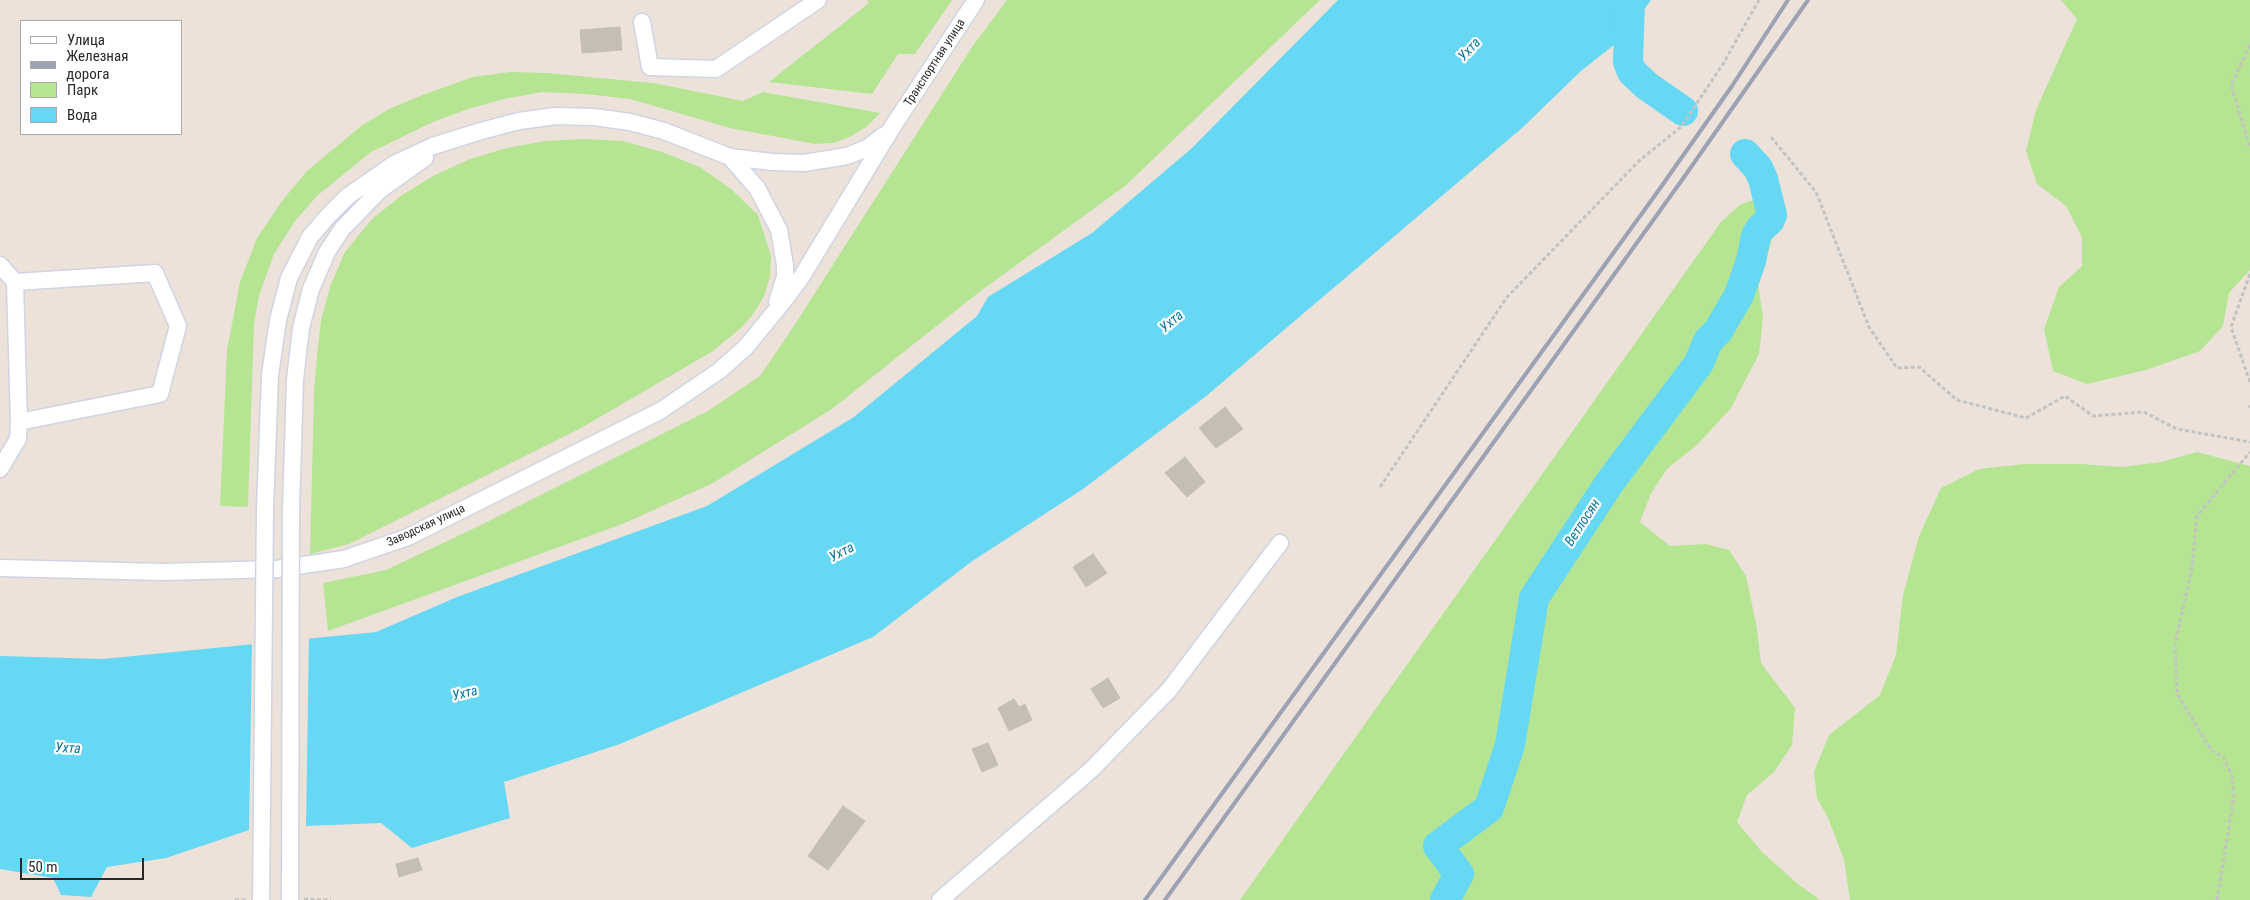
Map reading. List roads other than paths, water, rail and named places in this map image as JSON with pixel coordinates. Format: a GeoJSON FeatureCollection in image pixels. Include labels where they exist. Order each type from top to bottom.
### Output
{"type":"FeatureCollection","features":[{"type":"Feature","properties":{"kind":"street"},"geometry":{"type":"LineString","coordinates":[[642,22],[650,67],[716,69],[818,0]]}},
{"type":"Feature","properties":{"kind":"street","name":"Транспортная улица"},"geometry":{"type":"LineString","coordinates":[[893,126],[976,0]]}},
{"type":"Feature","properties":{"kind":"street"},"geometry":{"type":"LineString","coordinates":[[261,900],[268,402],[273,348],[285,292],[310,237],[338,205],[382,171],[433,146],[481,131],[537,119],[575,116],[630,122],[664,131],[730,157],[782,163],[826,160],[847,156],[867,148],[893,126]]}},
{"type":"Feature","properties":{"kind":"street"},"geometry":{"type":"LineString","coordinates":[[769,320],[802,276],[893,126]]}},
{"type":"Feature","properties":{"kind":"street"},"geometry":{"type":"LineString","coordinates":[[290,900],[293,405],[297,354],[307,303],[327,252],[342,229],[360,209],[391,182],[445,146],[481,131]]}},
{"type":"Feature","properties":{"kind":"street"},"geometry":{"type":"LineString","coordinates":[[730,157],[745,172],[764,198],[782,242],[785,277],[769,320]]}},
{"type":"Feature","properties":{"kind":"street"},"geometry":{"type":"LineString","coordinates":[[0,265],[15,282],[19,422],[18,439],[0,469]]}},
{"type":"Feature","properties":{"kind":"street"},"geometry":{"type":"LineString","coordinates":[[15,282],[155,273],[178,326],[160,394],[19,422]]}},
{"type":"Feature","properties":{"kind":"street","name":"Заводская улица"},"geometry":{"type":"LineString","coordinates":[[0,568],[164,572],[277,569],[344,559],[408,536],[660,411],[719,371],[746,347],[769,320]]}},
{"type":"Feature","properties":{"kind":"street"},"geometry":{"type":"LineString","coordinates":[[940,900],[1091,770],[1169,690],[1280,543]]}},
{"type":"Feature","properties":{"kind":"water","name":"Ухта"},"geometry":{"type":"Polygon","coordinates":[[[1338,0],[1651,0],[1624,37],[1581,71],[1522,128],[1205,397],[1083,489],[971,562],[873,637],[620,744],[504,782],[510,818],[412,848],[381,823],[255,828],[166,858],[107,867],[91,897],[61,895],[53,878],[0,869],[0,656],[103,659],[376,632],[457,597],[707,506],[854,417],[977,316],[988,297],[1092,233],[1192,148],[1338,0]]]}},
{"type":"Feature","properties":{"kind":"waterway","name":"Ветлосян"},"geometry":{"type":"LineString","coordinates":[[1630,0],[1628,62],[1632,72],[1647,86],[1683,111]]}},
{"type":"Feature","properties":{"kind":"waterway","name":"Ветлосян"},"geometry":{"type":"LineString","coordinates":[[1445,900],[1459,874],[1438,846],[1489,808],[1510,745],[1534,598],[1610,482],[1699,363],[1708,341],[1718,331],[1739,295],[1751,261],[1756,236],[1760,229],[1770,220],[1772,215],[1763,179],[1758,168],[1745,154]]}},
{"type":"Feature","properties":{"kind":"railway"},"geometry":{"type":"LineString","coordinates":[[1145,900],[1656,194],[1732,86],[1788,0]]}},
{"type":"Feature","properties":{"kind":"railway"},"geometry":{"type":"LineString","coordinates":[[1165,900],[1682,180],[1808,0]]}}]}
